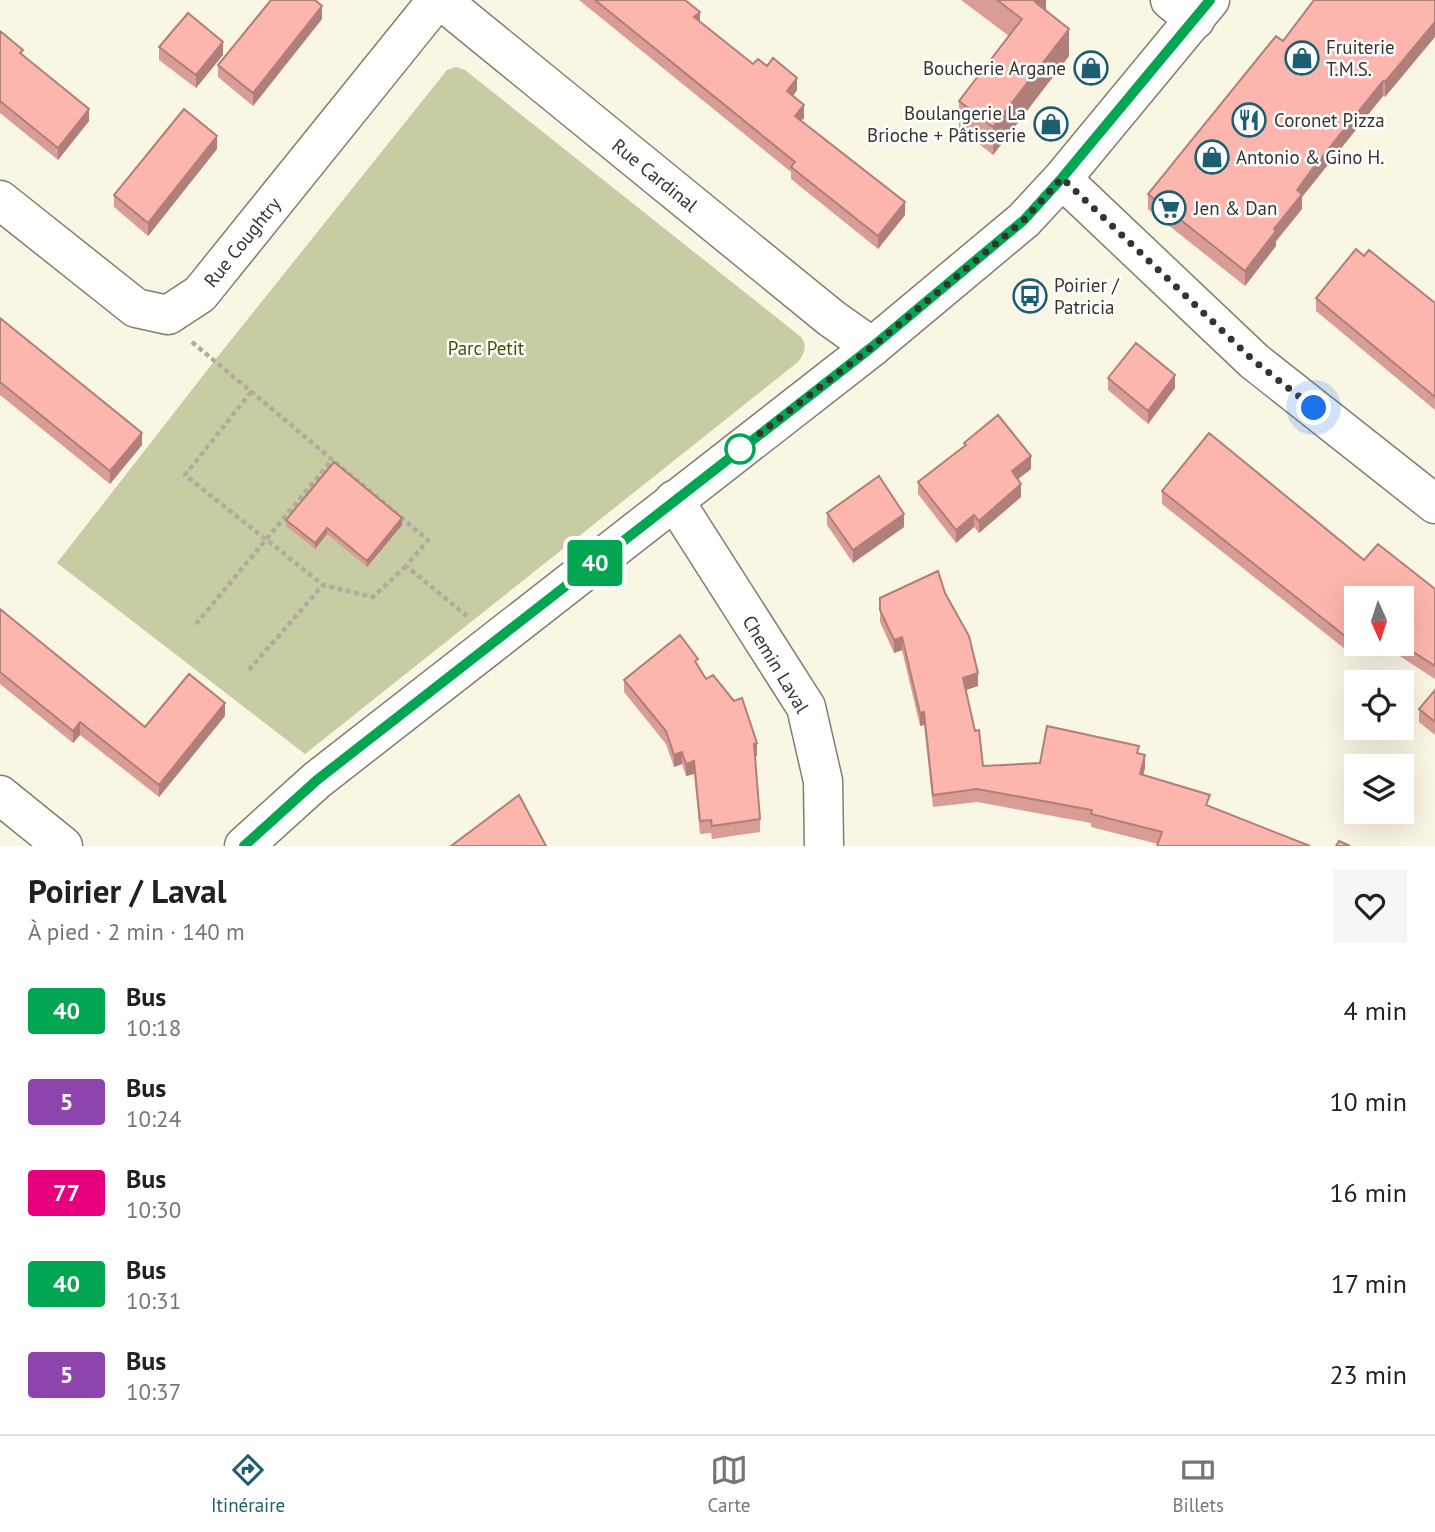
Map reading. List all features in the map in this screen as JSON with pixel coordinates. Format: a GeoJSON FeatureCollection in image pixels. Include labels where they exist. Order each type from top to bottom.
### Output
{"type":"FeatureCollection","features":[{"type":"Feature","properties":{"kind":"street","name":"Rue Coughtry"},"geometry":{"type":"LineString","coordinates":[[168,315],[200,294],[439,0]]}},
{"type":"Feature","properties":{"kind":"street","name":"Rue Cardinal"},"geometry":{"type":"LineString","coordinates":[[439,0],[831,318],[872,347]]}},
{"type":"Feature","properties":{"kind":"street"},"geometry":{"type":"LineString","coordinates":[[244,846],[317,780],[872,347],[1024,220],[1062,178],[1192,7]]}},
{"type":"Feature","properties":{"kind":"street"},"geometry":{"type":"LineString","coordinates":[[1062,178],[1254,361],[1435,503]]}},
{"type":"Feature","properties":{"kind":"street"},"geometry":{"type":"LineString","coordinates":[[0,200],[136,308],[168,315]]}},
{"type":"Feature","properties":{"kind":"street","name":"Chemin Laval"},"geometry":{"type":"LineString","coordinates":[[674,500],[806,707],[822,781],[824,846]]}},
{"type":"Feature","properties":{"kind":"street"},"geometry":{"type":"LineString","coordinates":[[0,795],[63,846]]}},
{"type":"Feature","properties":{"kind":"path"},"geometry":{"type":"LineString","coordinates":[[168,315],[199,349],[251,392],[428,540],[406,566],[373,597],[323,585],[184,475],[251,392]]}},
{"type":"Feature","properties":{"kind":"path"},"geometry":{"type":"LineString","coordinates":[[196,624],[332,460]]}},
{"type":"Feature","properties":{"kind":"path"},"geometry":{"type":"LineString","coordinates":[[406,566],[498,640]]}},
{"type":"Feature","properties":{"kind":"path"},"geometry":{"type":"LineString","coordinates":[[249,670],[323,585]]}},
{"type":"Feature","properties":{"kind":"green space","name":"Parc Petit"},"geometry":{"type":"Polygon","coordinates":[[[456,67],[465,70],[801,337],[804,350],[798,362],[305,754],[57,563],[447,70],[456,67]]]}},
{"type":"Feature","properties":{"kind":"building"},"geometry":{"type":"Polygon","coordinates":[[[271,0],[315,0],[322,6],[253,93],[218,65],[271,0]]]}},
{"type":"Feature","properties":{"kind":"building"},"geometry":{"type":"Polygon","coordinates":[[[595,0],[685,0],[700,12],[694,17],[753,64],[758,59],[767,66],[773,58],[797,78],[787,91],[804,105],[795,116],[905,202],[878,236],[791,167],[795,162],[595,0]]]}},
{"type":"Feature","properties":{"kind":"building"},"geometry":{"type":"Polygon","coordinates":[[[997,0],[1037,0],[1035,2],[1069,29],[993,127],[959,101],[1022,19],[997,0]]]}},
{"type":"Feature","properties":{"kind":"building"},"geometry":{"type":"Polygon","coordinates":[[[1314,0],[1435,0],[1435,22],[1313,168],[1297,190],[1302,194],[1245,271],[1148,194],[1276,36],[1283,41],[1314,0]]]}},
{"type":"Feature","properties":{"kind":"building"},"geometry":{"type":"Polygon","coordinates":[[[188,13],[223,42],[196,75],[159,47],[188,13]]]}},
{"type":"Feature","properties":{"kind":"building"},"geometry":{"type":"Polygon","coordinates":[[[0,31],[23,50],[20,53],[89,109],[58,148],[0,101],[0,31]]]}},
{"type":"Feature","properties":{"kind":"building"},"geometry":{"type":"Polygon","coordinates":[[[184,109],[217,136],[148,223],[114,195],[184,109]]]}},
{"type":"Feature","properties":{"kind":"building"},"geometry":{"type":"Polygon","coordinates":[[[1356,249],[1364,256],[1369,250],[1435,303],[1435,397],[1316,298],[1356,249]]]}},
{"type":"Feature","properties":{"kind":"building"},"geometry":{"type":"Polygon","coordinates":[[[0,318],[142,433],[110,471],[0,382],[0,318]]]}},
{"type":"Feature","properties":{"kind":"building"},"geometry":{"type":"Polygon","coordinates":[[[1136,343],[1175,375],[1148,411],[1108,378],[1136,343]]]}},
{"type":"Feature","properties":{"kind":"building"},"geometry":{"type":"Polygon","coordinates":[[[998,415],[1031,456],[1012,471],[1021,484],[979,521],[974,515],[956,530],[918,482],[966,445],[964,443],[998,415]]]}},
{"type":"Feature","properties":{"kind":"building"},"geometry":{"type":"Polygon","coordinates":[[[1209,433],[1364,560],[1378,544],[1435,589],[1435,666],[1414,652],[1414,586],[1344,586],[1344,635],[1162,491],[1209,433]]]}},
{"type":"Feature","properties":{"kind":"building"},"geometry":{"type":"Polygon","coordinates":[[[334,462],[402,518],[367,561],[327,528],[315,543],[286,520],[334,462]]]}},
{"type":"Feature","properties":{"kind":"building"},"geometry":{"type":"Polygon","coordinates":[[[879,476],[904,514],[853,550],[827,513],[879,476]]]}},
{"type":"Feature","properties":{"kind":"building"},"geometry":{"type":"Polygon","coordinates":[[[938,571],[945,593],[969,636],[978,673],[963,678],[975,731],[979,730],[983,766],[1040,763],[1047,726],[1139,746],[1137,753],[1145,755],[1140,774],[1210,795],[1206,805],[1310,846],[1157,846],[1162,832],[1091,814],[1092,810],[977,789],[933,795],[924,712],[920,713],[902,637],[894,640],[880,610],[880,598],[938,571]]]}},
{"type":"Feature","properties":{"kind":"building"},"geometry":{"type":"Polygon","coordinates":[[[0,609],[145,727],[189,674],[225,703],[159,785],[80,722],[73,731],[0,672],[0,609]]]}},
{"type":"Feature","properties":{"kind":"building"},"geometry":{"type":"Polygon","coordinates":[[[680,635],[698,659],[695,661],[706,679],[713,675],[734,701],[742,698],[757,743],[754,744],[760,819],[712,826],[711,820],[700,821],[694,761],[686,764],[682,752],[674,755],[666,731],[624,680],[680,635]]]}},
{"type":"Feature","properties":{"kind":"building"},"geometry":{"type":"Polygon","coordinates":[[[1435,690],[1435,722],[1419,709],[1435,690]]]}},
{"type":"Feature","properties":{"kind":"building"},"geometry":{"type":"Polygon","coordinates":[[[519,795],[546,846],[451,846],[519,795]]]}},
{"type":"Feature","properties":{"kind":"building"},"geometry":{"type":"Polygon","coordinates":[[[1339,841],[1350,846],[1336,846],[1339,841]]]}},
{"type":"Feature","properties":{"kind":"bus line","name":"40"},"geometry":{"type":"LineString","coordinates":[[244,846],[317,780],[872,347],[1024,220],[1210,0]]}},
{"type":"Feature","properties":{"kind":"place","name":"Fruiterie T.M.S."},"geometry":{"type":"Point","coordinates":[1302,58]}},
{"type":"Feature","properties":{"kind":"place","name":"Boucherie Argane"},"geometry":{"type":"Point","coordinates":[1091,68]}},
{"type":"Feature","properties":{"kind":"place","name":"Coronet Pizza"},"geometry":{"type":"Point","coordinates":[1249,120]}},
{"type":"Feature","properties":{"kind":"place","name":"Boulangerie La Brioche + Pâtisserie"},"geometry":{"type":"Point","coordinates":[1051,124]}},
{"type":"Feature","properties":{"kind":"place","name":"Antonio & Gino H."},"geometry":{"type":"Point","coordinates":[1212,157]}},
{"type":"Feature","properties":{"kind":"place","name":"Jen & Dan"},"geometry":{"type":"Point","coordinates":[1169,208]}},
{"type":"Feature","properties":{"kind":"place","name":"Poirier / Patricia"},"geometry":{"type":"Point","coordinates":[1030,296]}},
{"type":"Feature","properties":{"kind":"route"},"geometry":{"type":"LineString","coordinates":[[740,449],[872,347],[1005,236],[1024,220],[1062,178],[1254,361],[1314,408]]}}]}
